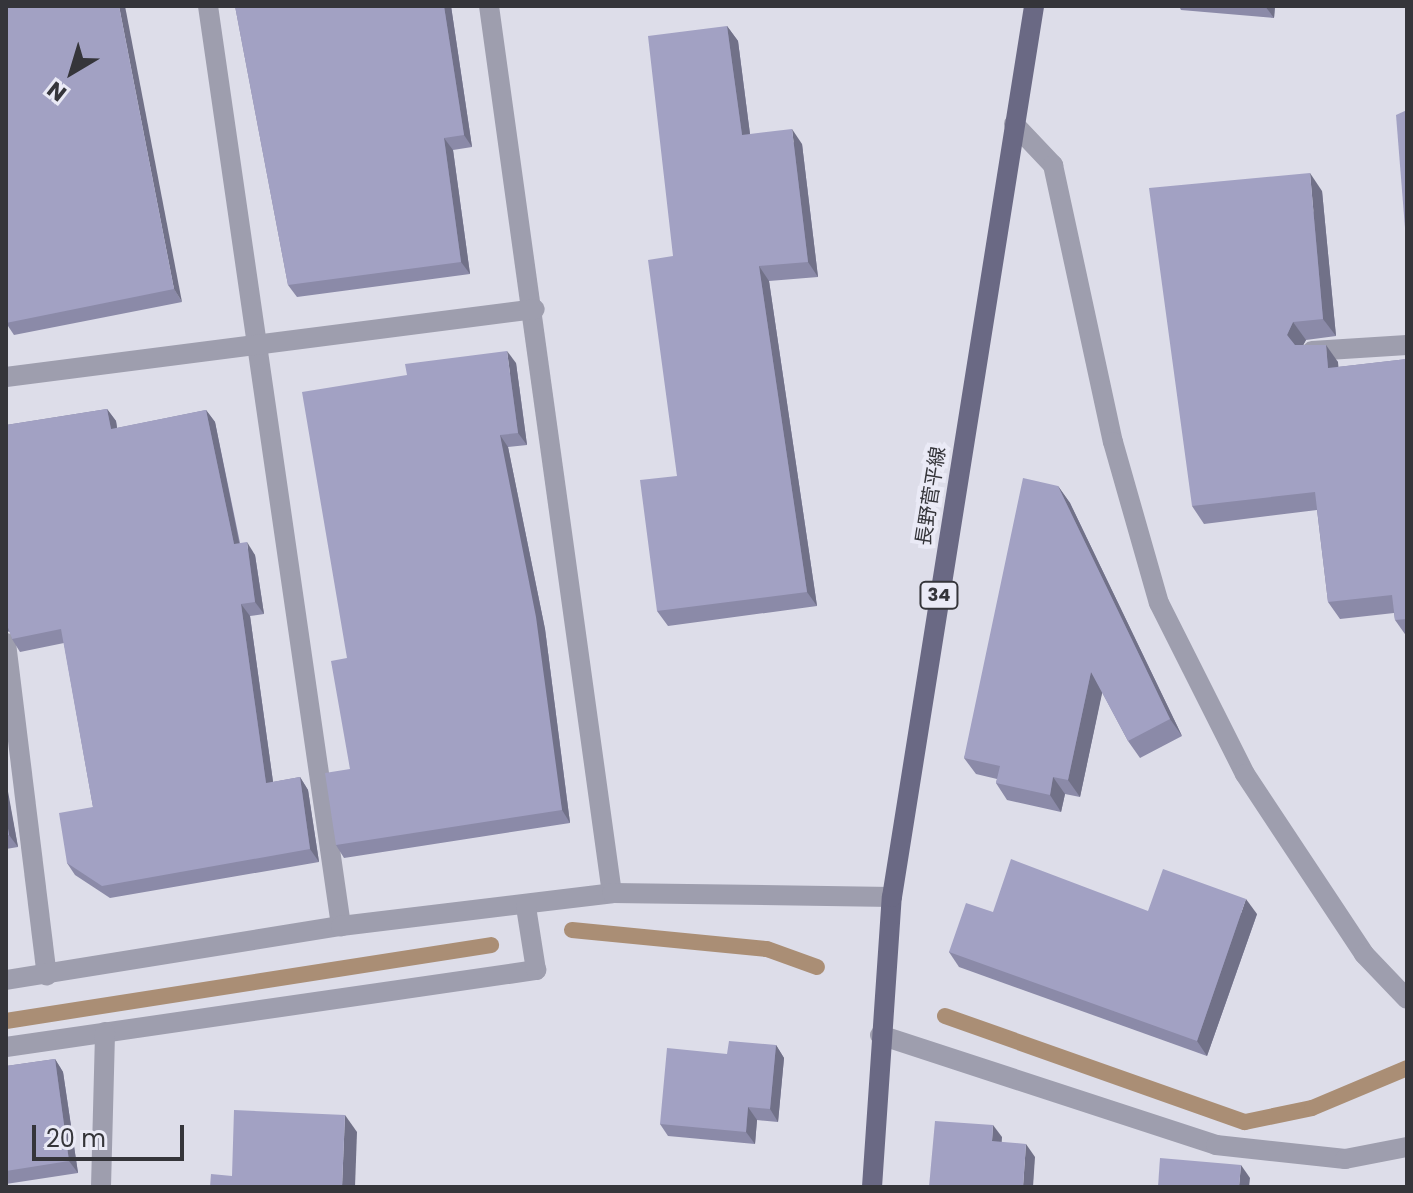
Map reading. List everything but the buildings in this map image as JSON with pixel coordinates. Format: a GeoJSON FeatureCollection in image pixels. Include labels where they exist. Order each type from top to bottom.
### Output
{"type":"FeatureCollection","features":[{"type":"Feature","properties":{"kind":"main road","name":"長野菅平線"},"geometry":{"type":"LineString","coordinates":[[872,1187],[880,1035],[892,897],[1034,6]]}},
{"type":"Feature","properties":{"kind":"street"},"geometry":{"type":"LineString","coordinates":[[208,6],[341,926]]}},
{"type":"Feature","properties":{"kind":"street"},"geometry":{"type":"LineString","coordinates":[[489,6],[535,309],[612,893]]}},
{"type":"Feature","properties":{"kind":"street"},"geometry":{"type":"LineString","coordinates":[[1014,124],[1053,165],[1113,442],[1159,603],[1245,774],[1364,954],[1407,999]]}},
{"type":"Feature","properties":{"kind":"street"},"geometry":{"type":"LineString","coordinates":[[6,377],[535,309]]}},
{"type":"Feature","properties":{"kind":"street"},"geometry":{"type":"LineString","coordinates":[[1312,351],[1407,345]]}},
{"type":"Feature","properties":{"kind":"street"},"geometry":{"type":"LineString","coordinates":[[6,643],[47,975]]}},
{"type":"Feature","properties":{"kind":"street"},"geometry":{"type":"LineString","coordinates":[[6,980],[341,926],[526,907],[612,893],[892,897]]}},
{"type":"Feature","properties":{"kind":"street"},"geometry":{"type":"LineString","coordinates":[[6,1047],[536,970],[526,907]]}},
{"type":"Feature","properties":{"kind":"street"},"geometry":{"type":"LineString","coordinates":[[101,1187],[105,1032]]}},
{"type":"Feature","properties":{"kind":"street"},"geometry":{"type":"LineString","coordinates":[[880,1035],[1216,1145],[1345,1159],[1407,1147]]}},
{"type":"Feature","properties":{"kind":"waterway"},"geometry":{"type":"LineString","coordinates":[[572,930],[767,949],[817,967]]}},
{"type":"Feature","properties":{"kind":"waterway"},"geometry":{"type":"LineString","coordinates":[[6,1021],[491,945]]}},
{"type":"Feature","properties":{"kind":"waterway"},"geometry":{"type":"LineString","coordinates":[[945,1016],[1245,1122],[1312,1108],[1407,1068]]}}]}
